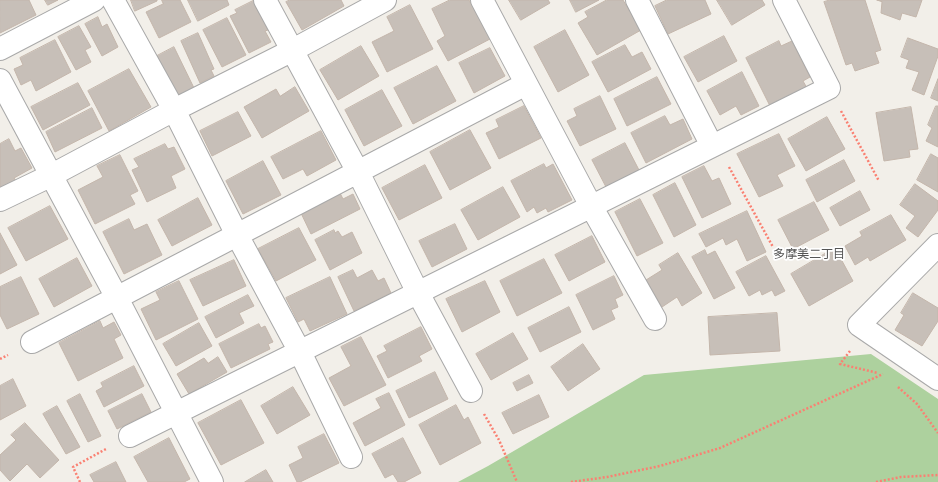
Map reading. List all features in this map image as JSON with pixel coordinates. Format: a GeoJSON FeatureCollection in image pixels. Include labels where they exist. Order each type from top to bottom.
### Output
{"type":"FeatureCollection","features":[{"type":"Feature","properties":{"kind":"street"},"geometry":{"type":"LineString","coordinates":[[0,49],[94,0]]}},
{"type":"Feature","properties":{"kind":"street"},"geometry":{"type":"LineString","coordinates":[[113,0],[174,110],[237,235],[300,352],[351,457]]}},
{"type":"Feature","properties":{"kind":"street"},"geometry":{"type":"LineString","coordinates":[[265,0],[358,172],[418,293],[472,391]]}},
{"type":"Feature","properties":{"kind":"street"},"geometry":{"type":"LineString","coordinates":[[0,200],[52,175],[174,110],[293,50],[385,0]]}},
{"type":"Feature","properties":{"kind":"street"},"geometry":{"type":"LineString","coordinates":[[482,0],[592,206],[655,319]]}},
{"type":"Feature","properties":{"kind":"street"},"geometry":{"type":"LineString","coordinates":[[637,0],[714,145]]}},
{"type":"Feature","properties":{"kind":"street"},"geometry":{"type":"LineString","coordinates":[[130,436],[829,88],[784,0]]}},
{"type":"Feature","properties":{"kind":"street"},"geometry":{"type":"LineString","coordinates":[[0,80],[117,298],[212,482]]}},
{"type":"Feature","properties":{"kind":"street"},"geometry":{"type":"LineString","coordinates":[[32,342],[526,84]]}},
{"type":"Feature","properties":{"kind":"street"},"geometry":{"type":"LineString","coordinates":[[938,245],[859,325],[938,379]]}},
{"type":"Feature","properties":{"kind":"path"},"geometry":{"type":"LineString","coordinates":[[842,111],[879,181]]}},
{"type":"Feature","properties":{"kind":"path"},"geometry":{"type":"LineString","coordinates":[[714,145],[773,247]]}},
{"type":"Feature","properties":{"kind":"path"},"geometry":{"type":"LineString","coordinates":[[571,482],[607,477],[660,466],[720,448],[883,374],[840,364]]}},
{"type":"Feature","properties":{"kind":"path"},"geometry":{"type":"LineString","coordinates":[[895,384],[918,404],[938,433]]}},
{"type":"Feature","properties":{"kind":"path"},"geometry":{"type":"LineString","coordinates":[[472,391],[499,440],[517,482]]}},
{"type":"Feature","properties":{"kind":"path"},"geometry":{"type":"LineString","coordinates":[[80,482],[72,467],[130,436]]}},
{"type":"Feature","properties":{"kind":"path"},"geometry":{"type":"LineString","coordinates":[[876,482],[901,477],[938,475]]}},
{"type":"Feature","properties":{"kind":"green space"},"geometry":{"type":"Polygon","coordinates":[[[871,354],[938,399],[938,482],[458,482],[644,375],[871,354]]]}},
{"type":"Feature","properties":{"kind":"building"},"geometry":{"type":"Polygon","coordinates":[[[0,0],[29,0],[36,15],[0,33],[0,0]]]}},
{"type":"Feature","properties":{"kind":"building"},"geometry":{"type":"Polygon","coordinates":[[[45,0],[58,0],[48,5],[45,0]]]}},
{"type":"Feature","properties":{"kind":"building"},"geometry":{"type":"Polygon","coordinates":[[[131,0],[157,0],[157,1],[135,11],[131,0]]]}},
{"type":"Feature","properties":{"kind":"building"},"geometry":{"type":"Polygon","coordinates":[[[162,0],[180,0],[191,22],[159,38],[146,12],[163,4],[162,0]]]}},
{"type":"Feature","properties":{"kind":"building"},"geometry":{"type":"Polygon","coordinates":[[[188,0],[227,0],[229,5],[198,21],[188,0]]]}},
{"type":"Feature","properties":{"kind":"building"},"geometry":{"type":"Polygon","coordinates":[[[290,0],[341,0],[344,6],[302,30],[286,2],[290,0]]]}},
{"type":"Feature","properties":{"kind":"building"},"geometry":{"type":"Polygon","coordinates":[[[450,0],[469,0],[490,39],[448,61],[437,41],[445,36],[432,9],[450,0]]]}},
{"type":"Feature","properties":{"kind":"building"},"geometry":{"type":"Polygon","coordinates":[[[509,0],[548,0],[550,3],[521,20],[509,0]]]}},
{"type":"Feature","properties":{"kind":"building"},"geometry":{"type":"Polygon","coordinates":[[[570,0],[599,0],[576,12],[570,0]]]}},
{"type":"Feature","properties":{"kind":"building"},"geometry":{"type":"Polygon","coordinates":[[[607,0],[623,0],[641,30],[597,55],[578,23],[588,17],[585,12],[607,0]]]}},
{"type":"Feature","properties":{"kind":"building"},"geometry":{"type":"Polygon","coordinates":[[[667,0],[705,0],[711,14],[668,34],[655,6],[667,0]]]}},
{"type":"Feature","properties":{"kind":"building"},"geometry":{"type":"Polygon","coordinates":[[[717,0],[762,0],[765,5],[732,25],[717,0]]]}},
{"type":"Feature","properties":{"kind":"building"},"geometry":{"type":"Polygon","coordinates":[[[830,0],[865,0],[881,50],[875,52],[879,63],[855,71],[852,63],[846,65],[824,2],[830,0]]]}},
{"type":"Feature","properties":{"kind":"building"},"geometry":{"type":"Polygon","coordinates":[[[877,0],[922,0],[916,17],[902,13],[900,20],[881,13],[882,2],[877,0]]]}},
{"type":"Feature","properties":{"kind":"building"},"geometry":{"type":"Polygon","coordinates":[[[253,1],[268,30],[265,31],[271,42],[249,53],[230,16],[237,13],[235,10],[253,1]]]}},
{"type":"Feature","properties":{"kind":"building"},"geometry":{"type":"Polygon","coordinates":[[[410,5],[433,49],[387,72],[372,42],[394,31],[387,17],[410,5]]]}},
{"type":"Feature","properties":{"kind":"building"},"geometry":{"type":"Polygon","coordinates":[[[98,17],[102,27],[107,24],[118,47],[102,56],[85,24],[98,17]]]}},
{"type":"Feature","properties":{"kind":"building"},"geometry":{"type":"Polygon","coordinates":[[[227,18],[246,55],[222,67],[203,30],[227,18]]]}},
{"type":"Feature","properties":{"kind":"building"},"geometry":{"type":"Polygon","coordinates":[[[79,26],[91,47],[85,50],[91,62],[76,70],[58,37],[79,26]]]}},
{"type":"Feature","properties":{"kind":"building"},"geometry":{"type":"Polygon","coordinates":[[[565,30],[589,75],[558,92],[534,47],[565,30]]]}},
{"type":"Feature","properties":{"kind":"building"},"geometry":{"type":"Polygon","coordinates":[[[198,33],[214,69],[211,70],[214,76],[200,83],[181,41],[198,33]]]}},
{"type":"Feature","properties":{"kind":"building"},"geometry":{"type":"Polygon","coordinates":[[[724,36],[737,61],[698,82],[684,57],[724,36]]]}},
{"type":"Feature","properties":{"kind":"building"},"geometry":{"type":"Polygon","coordinates":[[[908,38],[938,49],[938,56],[924,95],[912,90],[919,72],[906,68],[909,60],[901,57],[908,38]]]}},
{"type":"Feature","properties":{"kind":"building"},"geometry":{"type":"Polygon","coordinates":[[[55,40],[71,72],[36,91],[31,80],[21,85],[14,69],[23,65],[20,58],[55,40]]]}},
{"type":"Feature","properties":{"kind":"building"},"geometry":{"type":"Polygon","coordinates":[[[779,41],[781,46],[792,41],[810,77],[803,81],[807,88],[770,106],[746,58],[779,41]]]}},
{"type":"Feature","properties":{"kind":"building"},"geometry":{"type":"Polygon","coordinates":[[[625,45],[632,57],[642,52],[651,69],[608,92],[592,62],[625,45]]]}},
{"type":"Feature","properties":{"kind":"building"},"geometry":{"type":"Polygon","coordinates":[[[361,46],[379,76],[338,100],[320,70],[361,46]]]}},
{"type":"Feature","properties":{"kind":"building"},"geometry":{"type":"Polygon","coordinates":[[[174,47],[194,88],[177,96],[157,56],[174,47]]]}},
{"type":"Feature","properties":{"kind":"building"},"geometry":{"type":"Polygon","coordinates":[[[490,48],[505,76],[474,93],[459,63],[490,48]]]}},
{"type":"Feature","properties":{"kind":"building"},"geometry":{"type":"Polygon","coordinates":[[[437,66],[456,101],[413,124],[394,88],[437,66]]]}},
{"type":"Feature","properties":{"kind":"building"},"geometry":{"type":"Polygon","coordinates":[[[129,69],[151,107],[109,131],[88,91],[129,69]]]}},
{"type":"Feature","properties":{"kind":"building"},"geometry":{"type":"Polygon","coordinates":[[[742,72],[759,106],[741,115],[736,106],[720,115],[707,91],[742,72]]]}},
{"type":"Feature","properties":{"kind":"building"},"geometry":{"type":"Polygon","coordinates":[[[657,77],[671,104],[627,126],[614,99],[657,77]]]}},
{"type":"Feature","properties":{"kind":"building"},"geometry":{"type":"Polygon","coordinates":[[[938,79],[938,101],[931,98],[938,79]]]}},
{"type":"Feature","properties":{"kind":"building"},"geometry":{"type":"Polygon","coordinates":[[[78,83],[90,105],[43,130],[31,107],[78,83]]]}},
{"type":"Feature","properties":{"kind":"building"},"geometry":{"type":"Polygon","coordinates":[[[295,87],[309,111],[262,138],[244,107],[276,89],[280,96],[295,87]]]}},
{"type":"Feature","properties":{"kind":"building"},"geometry":{"type":"Polygon","coordinates":[[[382,90],[402,126],[364,146],[345,110],[382,90]]]}},
{"type":"Feature","properties":{"kind":"building"},"geometry":{"type":"Polygon","coordinates":[[[600,96],[616,129],[580,146],[567,121],[577,116],[574,109],[600,96]]]}},
{"type":"Feature","properties":{"kind":"building"},"geometry":{"type":"Polygon","coordinates":[[[524,106],[541,138],[499,159],[486,133],[499,127],[496,120],[524,106]]]}},
{"type":"Feature","properties":{"kind":"building"},"geometry":{"type":"Polygon","coordinates":[[[936,106],[938,106],[938,147],[926,141],[932,128],[928,125],[936,106]]]}},
{"type":"Feature","properties":{"kind":"building"},"geometry":{"type":"Polygon","coordinates":[[[911,107],[918,149],[909,150],[910,157],[884,161],[876,113],[911,107]]]}},
{"type":"Feature","properties":{"kind":"building"},"geometry":{"type":"Polygon","coordinates":[[[92,108],[102,128],[55,152],[46,132],[92,108]]]}},
{"type":"Feature","properties":{"kind":"building"},"geometry":{"type":"Polygon","coordinates":[[[238,112],[251,136],[212,156],[200,131],[238,112]]]}},
{"type":"Feature","properties":{"kind":"building"},"geometry":{"type":"Polygon","coordinates":[[[665,116],[670,125],[683,119],[692,139],[646,163],[631,133],[665,116]]]}},
{"type":"Feature","properties":{"kind":"building"},"geometry":{"type":"Polygon","coordinates":[[[827,117],[845,149],[806,171],[788,139],[827,117]]]}},
{"type":"Feature","properties":{"kind":"building"},"geometry":{"type":"Polygon","coordinates":[[[470,130],[491,168],[450,190],[430,152],[470,130]]]}},
{"type":"Feature","properties":{"kind":"building"},"geometry":{"type":"Polygon","coordinates":[[[321,131],[336,160],[307,176],[303,169],[283,179],[271,157],[321,131]]]}},
{"type":"Feature","properties":{"kind":"building"},"geometry":{"type":"Polygon","coordinates":[[[779,134],[795,166],[777,175],[783,186],[759,197],[737,154],[779,134]]]}},
{"type":"Feature","properties":{"kind":"building"},"geometry":{"type":"Polygon","coordinates":[[[9,139],[15,151],[21,148],[32,168],[14,178],[16,181],[0,189],[0,144],[9,139]]]}},
{"type":"Feature","properties":{"kind":"building"},"geometry":{"type":"Polygon","coordinates":[[[625,143],[639,170],[606,187],[592,160],[625,143]]]}},
{"type":"Feature","properties":{"kind":"building"},"geometry":{"type":"Polygon","coordinates":[[[165,144],[168,149],[174,147],[185,169],[171,176],[176,188],[147,202],[132,170],[139,167],[134,159],[165,144]]]}},
{"type":"Feature","properties":{"kind":"building"},"geometry":{"type":"Polygon","coordinates":[[[931,154],[938,158],[938,192],[917,180],[931,154]]]}},
{"type":"Feature","properties":{"kind":"building"},"geometry":{"type":"Polygon","coordinates":[[[120,155],[138,191],[130,195],[135,204],[95,224],[78,190],[103,177],[97,166],[120,155]]]}},
{"type":"Feature","properties":{"kind":"building"},"geometry":{"type":"Polygon","coordinates":[[[844,160],[855,181],[817,202],[806,180],[844,160]]]}},
{"type":"Feature","properties":{"kind":"building"},"geometry":{"type":"Polygon","coordinates":[[[263,161],[281,195],[243,214],[226,181],[263,161]]]}},
{"type":"Feature","properties":{"kind":"building"},"geometry":{"type":"Polygon","coordinates":[[[544,164],[546,168],[553,164],[572,200],[548,212],[546,208],[537,213],[534,207],[527,212],[511,181],[544,164]]]}},
{"type":"Feature","properties":{"kind":"building"},"geometry":{"type":"Polygon","coordinates":[[[425,165],[442,198],[399,220],[382,188],[425,165]]]}},
{"type":"Feature","properties":{"kind":"building"},"geometry":{"type":"Polygon","coordinates":[[[704,166],[712,181],[719,178],[731,204],[702,218],[682,177],[704,166]]]}},
{"type":"Feature","properties":{"kind":"building"},"geometry":{"type":"Polygon","coordinates":[[[675,183],[696,225],[674,237],[653,195],[675,183]]]}},
{"type":"Feature","properties":{"kind":"building"},"geometry":{"type":"Polygon","coordinates":[[[915,184],[938,201],[938,210],[918,237],[906,228],[915,216],[900,205],[915,184]]]}},
{"type":"Feature","properties":{"kind":"building"},"geometry":{"type":"Polygon","coordinates":[[[503,187],[520,217],[478,240],[461,210],[503,187]]]}},
{"type":"Feature","properties":{"kind":"building"},"geometry":{"type":"Polygon","coordinates":[[[339,191],[343,199],[353,194],[360,209],[311,234],[300,211],[339,191]]]}},
{"type":"Feature","properties":{"kind":"building"},"geometry":{"type":"Polygon","coordinates":[[[860,191],[870,210],[840,226],[830,208],[860,191]]]}},
{"type":"Feature","properties":{"kind":"building"},"geometry":{"type":"Polygon","coordinates":[[[198,198],[212,225],[172,246],[158,220],[198,198]]]}},
{"type":"Feature","properties":{"kind":"building"},"geometry":{"type":"Polygon","coordinates":[[[640,199],[663,243],[637,256],[615,212],[640,199]]]}},
{"type":"Feature","properties":{"kind":"building"},"geometry":{"type":"Polygon","coordinates":[[[814,202],[829,230],[793,249],[778,220],[814,202]]]}},
{"type":"Feature","properties":{"kind":"building"},"geometry":{"type":"Polygon","coordinates":[[[50,206],[68,239],[26,261],[8,228],[50,206]]]}},
{"type":"Feature","properties":{"kind":"building"},"geometry":{"type":"Polygon","coordinates":[[[747,211],[766,252],[747,261],[737,239],[726,245],[723,238],[706,247],[699,234],[747,211]]]}},
{"type":"Feature","properties":{"kind":"building"},"geometry":{"type":"Polygon","coordinates":[[[891,215],[906,240],[870,261],[868,257],[855,265],[845,246],[862,236],[860,232],[891,215]]]}},
{"type":"Feature","properties":{"kind":"building"},"geometry":{"type":"Polygon","coordinates":[[[129,219],[134,230],[147,224],[162,255],[124,274],[103,232],[129,219]]]}},
{"type":"Feature","properties":{"kind":"building"},"geometry":{"type":"Polygon","coordinates":[[[455,224],[467,249],[432,267],[419,241],[455,224]]]}},
{"type":"Feature","properties":{"kind":"building"},"geometry":{"type":"Polygon","coordinates":[[[299,228],[316,260],[276,281],[258,249],[299,228]]]}},
{"type":"Feature","properties":{"kind":"building"},"geometry":{"type":"Polygon","coordinates":[[[334,230],[335,233],[338,231],[342,237],[352,232],[362,253],[330,270],[315,240],[334,230]]]}},
{"type":"Feature","properties":{"kind":"building"},"geometry":{"type":"Polygon","coordinates":[[[0,233],[17,265],[0,274],[0,233]]]}},
{"type":"Feature","properties":{"kind":"building"},"geometry":{"type":"Polygon","coordinates":[[[592,236],[605,262],[569,281],[555,255],[592,236]]]}},
{"type":"Feature","properties":{"kind":"building"},"geometry":{"type":"Polygon","coordinates":[[[835,248],[853,281],[809,306],[791,274],[835,248]]]}},
{"type":"Feature","properties":{"kind":"building"},"geometry":{"type":"Polygon","coordinates":[[[705,250],[707,255],[715,251],[735,288],[714,299],[692,257],[705,250]]]}},
{"type":"Feature","properties":{"kind":"building"},"geometry":{"type":"Polygon","coordinates":[[[678,253],[702,293],[682,306],[677,297],[662,307],[646,280],[662,270],[659,265],[678,253]]]}},
{"type":"Feature","properties":{"kind":"building"},"geometry":{"type":"Polygon","coordinates":[[[766,256],[785,291],[775,296],[772,290],[762,295],[760,290],[749,296],[736,272],[766,256]]]}},
{"type":"Feature","properties":{"kind":"building"},"geometry":{"type":"Polygon","coordinates":[[[77,258],[92,286],[54,307],[39,279],[77,258]]]}},
{"type":"Feature","properties":{"kind":"building"},"geometry":{"type":"Polygon","coordinates":[[[544,259],[562,293],[517,316],[500,281],[544,259]]]}},
{"type":"Feature","properties":{"kind":"building"},"geometry":{"type":"Polygon","coordinates":[[[234,260],[246,286],[203,306],[190,280],[234,260]]]}},
{"type":"Feature","properties":{"kind":"building"},"geometry":{"type":"Polygon","coordinates":[[[353,270],[357,278],[372,270],[378,281],[384,278],[391,293],[354,311],[338,277],[353,270]]]}},
{"type":"Feature","properties":{"kind":"building"},"geometry":{"type":"Polygon","coordinates":[[[614,276],[623,295],[615,299],[618,307],[611,310],[615,319],[593,330],[576,295],[614,276]]]}},
{"type":"Feature","properties":{"kind":"building"},"geometry":{"type":"Polygon","coordinates":[[[21,277],[39,314],[7,329],[0,315],[0,287],[21,277]]]}},
{"type":"Feature","properties":{"kind":"building"},"geometry":{"type":"Polygon","coordinates":[[[330,277],[347,314],[310,331],[304,319],[298,322],[286,298],[330,277]]]}},
{"type":"Feature","properties":{"kind":"building"},"geometry":{"type":"Polygon","coordinates":[[[179,281],[198,319],[156,340],[141,309],[160,300],[156,292],[179,281]]]}},
{"type":"Feature","properties":{"kind":"building"},"geometry":{"type":"Polygon","coordinates":[[[485,281],[500,312],[462,332],[446,299],[485,281]]]}},
{"type":"Feature","properties":{"kind":"building"},"geometry":{"type":"Polygon","coordinates":[[[913,293],[938,308],[938,321],[922,346],[895,330],[904,315],[901,313],[913,293]]]}},
{"type":"Feature","properties":{"kind":"building"},"geometry":{"type":"Polygon","coordinates":[[[248,295],[254,306],[239,313],[244,323],[216,338],[205,317],[248,295]]]}},
{"type":"Feature","properties":{"kind":"building"},"geometry":{"type":"Polygon","coordinates":[[[569,307],[581,332],[540,352],[528,328],[569,307]]]}},
{"type":"Feature","properties":{"kind":"building"},"geometry":{"type":"Polygon","coordinates":[[[777,313],[780,351],[710,355],[708,317],[777,313]]]}},
{"type":"Feature","properties":{"kind":"building"},"geometry":{"type":"Polygon","coordinates":[[[100,321],[103,328],[114,322],[121,335],[114,339],[123,358],[78,381],[59,343],[100,321]]]}},
{"type":"Feature","properties":{"kind":"building"},"geometry":{"type":"Polygon","coordinates":[[[199,323],[212,346],[176,366],[163,344],[199,323]]]}},
{"type":"Feature","properties":{"kind":"building"},"geometry":{"type":"Polygon","coordinates":[[[259,324],[261,328],[265,326],[273,342],[268,344],[270,349],[231,368],[219,344],[259,324]]]}},
{"type":"Feature","properties":{"kind":"building"},"geometry":{"type":"Polygon","coordinates":[[[421,327],[432,349],[419,356],[422,361],[388,378],[377,356],[387,351],[384,346],[421,327]]]}},
{"type":"Feature","properties":{"kind":"building"},"geometry":{"type":"Polygon","coordinates":[[[513,333],[528,359],[491,380],[476,354],[513,333]]]}},
{"type":"Feature","properties":{"kind":"building"},"geometry":{"type":"Polygon","coordinates":[[[361,337],[386,385],[344,406],[329,378],[351,366],[341,347],[361,337]]]}},
{"type":"Feature","properties":{"kind":"building"},"geometry":{"type":"Polygon","coordinates":[[[583,344],[600,369],[568,391],[551,367],[583,344]]]}},
{"type":"Feature","properties":{"kind":"building"},"geometry":{"type":"Polygon","coordinates":[[[218,357],[227,372],[189,394],[177,374],[204,358],[208,363],[218,357]]]}},
{"type":"Feature","properties":{"kind":"building"},"geometry":{"type":"Polygon","coordinates":[[[134,366],[144,386],[104,407],[96,391],[103,387],[101,383],[134,366]]]}},
{"type":"Feature","properties":{"kind":"building"},"geometry":{"type":"Polygon","coordinates":[[[435,372],[448,399],[409,418],[396,391],[435,372]]]}},
{"type":"Feature","properties":{"kind":"building"},"geometry":{"type":"Polygon","coordinates":[[[529,375],[533,383],[517,391],[513,383],[529,375]]]}},
{"type":"Feature","properties":{"kind":"building"},"geometry":{"type":"Polygon","coordinates":[[[13,379],[26,406],[0,420],[0,386],[13,379]]]}},
{"type":"Feature","properties":{"kind":"building"},"geometry":{"type":"Polygon","coordinates":[[[293,387],[310,415],[277,434],[261,406],[293,387]]]}},
{"type":"Feature","properties":{"kind":"building"},"geometry":{"type":"Polygon","coordinates":[[[389,393],[405,425],[365,446],[353,423],[381,408],[376,399],[389,393]]]}},
{"type":"Feature","properties":{"kind":"building"},"geometry":{"type":"Polygon","coordinates":[[[80,394],[101,436],[88,442],[67,401],[80,394]]]}},
{"type":"Feature","properties":{"kind":"building"},"geometry":{"type":"Polygon","coordinates":[[[142,394],[151,412],[117,429],[108,411],[142,394]]]}},
{"type":"Feature","properties":{"kind":"building"},"geometry":{"type":"Polygon","coordinates":[[[539,395],[549,417],[513,434],[502,413],[539,395]]]}},
{"type":"Feature","properties":{"kind":"building"},"geometry":{"type":"Polygon","coordinates":[[[241,400],[264,443],[221,465],[198,423],[241,400]]]}},
{"type":"Feature","properties":{"kind":"building"},"geometry":{"type":"Polygon","coordinates":[[[456,405],[464,420],[468,417],[481,443],[440,465],[419,425],[456,405]]]}},
{"type":"Feature","properties":{"kind":"building"},"geometry":{"type":"Polygon","coordinates":[[[57,406],[80,447],[66,454],[43,414],[57,406]]]}},
{"type":"Feature","properties":{"kind":"building"},"geometry":{"type":"Polygon","coordinates":[[[25,423],[59,460],[40,478],[27,464],[10,481],[0,470],[0,455],[16,440],[11,435],[25,423]]]}},
{"type":"Feature","properties":{"kind":"building"},"geometry":{"type":"Polygon","coordinates":[[[324,434],[339,463],[300,482],[297,482],[289,465],[303,458],[298,447],[324,434]]]}},
{"type":"Feature","properties":{"kind":"building"},"geometry":{"type":"Polygon","coordinates":[[[169,438],[190,479],[184,482],[148,482],[134,457],[169,438]]]}},
{"type":"Feature","properties":{"kind":"building"},"geometry":{"type":"Polygon","coordinates":[[[403,438],[421,473],[404,482],[398,482],[393,474],[385,478],[372,454],[403,438]]]}},
{"type":"Feature","properties":{"kind":"building"},"geometry":{"type":"Polygon","coordinates":[[[116,462],[126,482],[94,482],[90,475],[116,462]]]}},
{"type":"Feature","properties":{"kind":"building"},"geometry":{"type":"Polygon","coordinates":[[[266,470],[273,482],[245,482],[266,470]]]}},
{"type":"Feature","properties":{"kind":"district","name":"多摩美二丁目"},"geometry":{"type":"Point","coordinates":[809,255]}}]}
